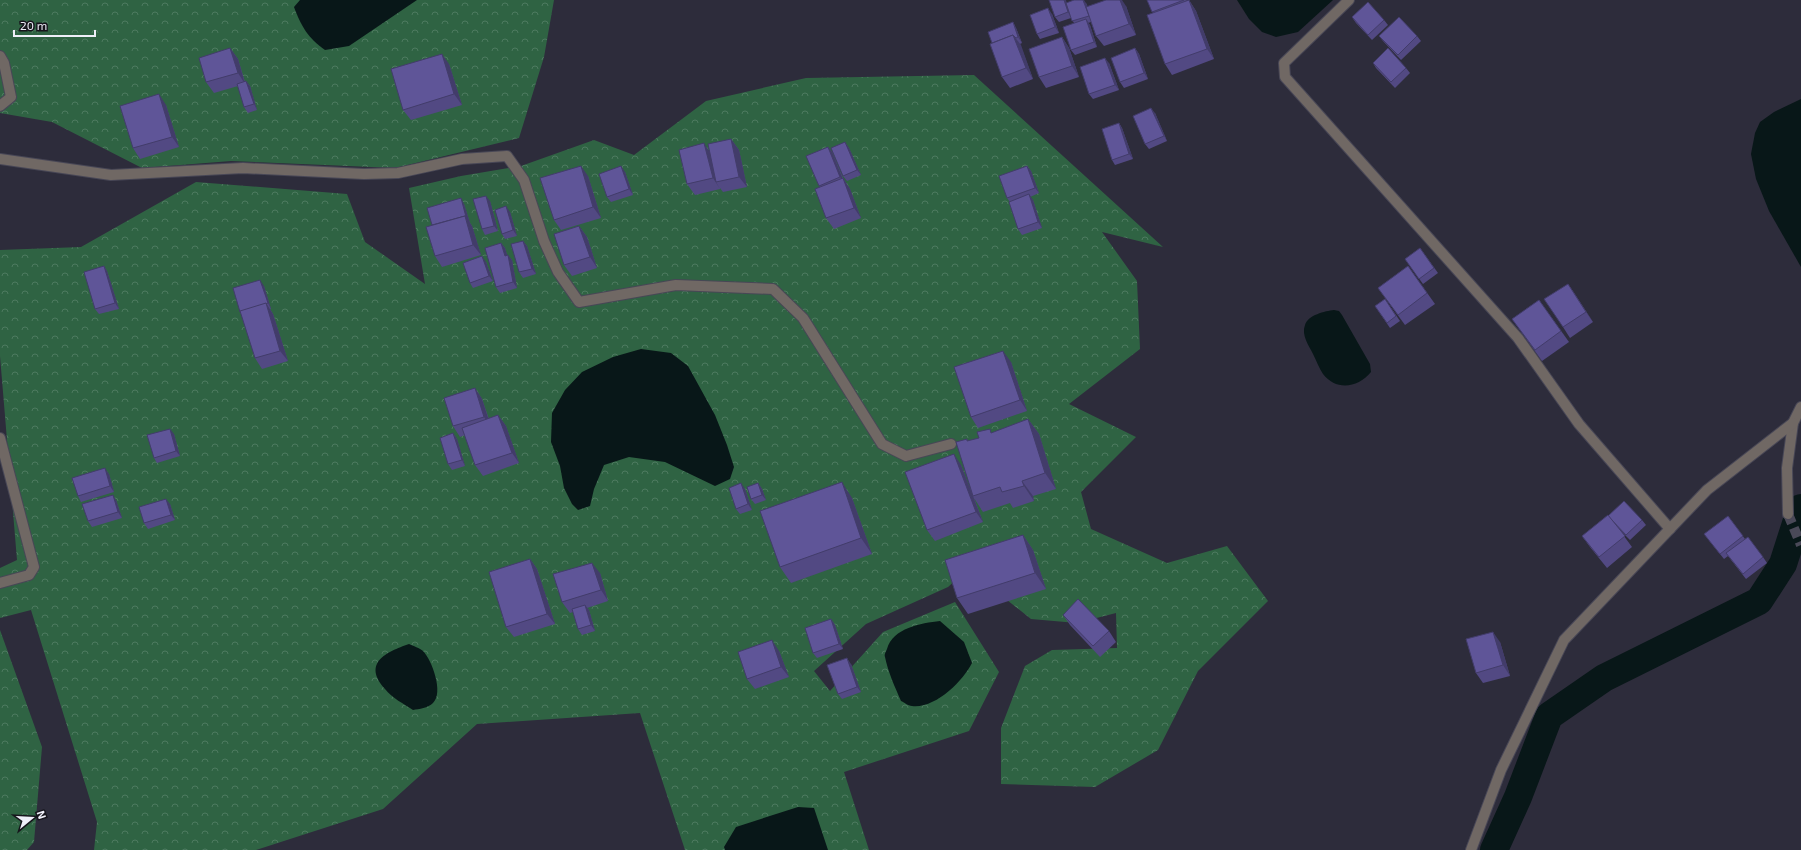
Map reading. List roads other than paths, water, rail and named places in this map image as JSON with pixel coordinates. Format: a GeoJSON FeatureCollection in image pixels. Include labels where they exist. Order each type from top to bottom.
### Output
{"type":"FeatureCollection","features":[{"type":"Feature","properties":{"kind":"street"},"geometry":{"type":"LineString","coordinates":[[1349,0],[1284,63],[1285,77],[1518,338],[1579,424],[1670,529]]}},
{"type":"Feature","properties":{"kind":"street"},"geometry":{"type":"LineString","coordinates":[[0,56],[4,63],[11,98],[0,106]]}},
{"type":"Feature","properties":{"kind":"street"},"geometry":{"type":"LineString","coordinates":[[0,159],[111,175],[243,168],[364,174],[398,173],[462,159],[507,156],[524,180],[544,241],[558,272],[579,302],[676,285],[773,289],[804,318],[882,444],[906,456],[951,444]]}},
{"type":"Feature","properties":{"kind":"street"},"geometry":{"type":"LineString","coordinates":[[1788,514],[1787,468],[1793,423],[1801,407]]}},
{"type":"Feature","properties":{"kind":"street"},"geometry":{"type":"LineString","coordinates":[[1471,850],[1501,770],[1564,640],[1707,490],[1793,423]]}},
{"type":"Feature","properties":{"kind":"street"},"geometry":{"type":"LineString","coordinates":[[0,438],[34,567],[29,575],[0,583]]}},
{"type":"Feature","properties":{"kind":"waterway"},"geometry":{"type":"LineString","coordinates":[[1494,850],[1518,797],[1549,716],[1604,678],[1759,601],[1783,564],[1801,508]]}},
{"type":"Feature","properties":{"kind":"tunnel"},"geometry":{"type":"LineString","coordinates":[[1788,514],[1801,545]]}}]}
